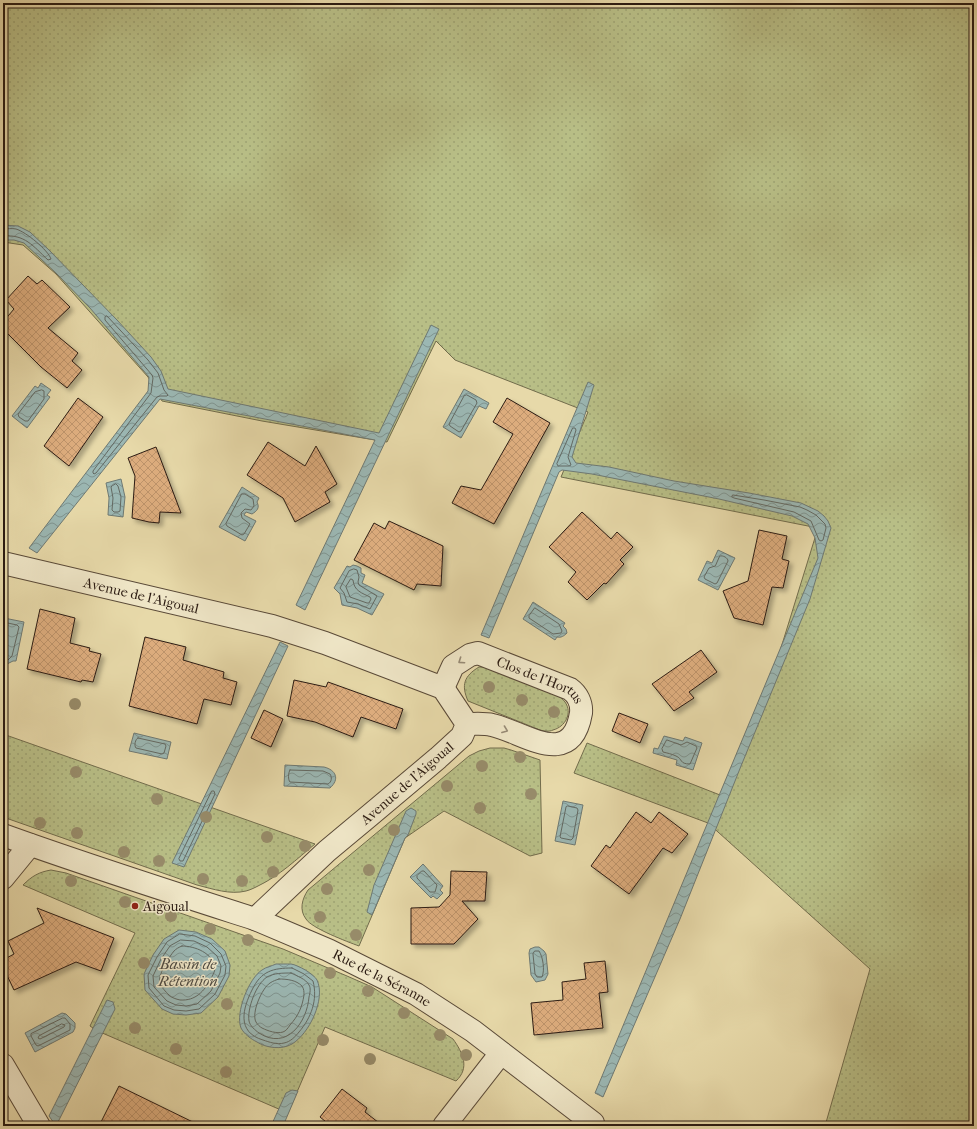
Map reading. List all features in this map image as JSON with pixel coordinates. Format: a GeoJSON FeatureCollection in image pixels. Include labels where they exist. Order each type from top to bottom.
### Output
{"type":"FeatureCollection","features":[{"type":"Feature","properties":{"kind":"street","name":"Avenue de l'Aigoual"},"geometry":{"type":"LineString","coordinates":[[3,564],[272,626],[325,643],[443,688]]}},
{"type":"Feature","properties":{"kind":"street","name":"Clos de l'Hortus"},"geometry":{"type":"LineString","coordinates":[[443,688],[453,666],[470,655],[478,653],[570,689],[575,692],[581,710],[577,728],[570,737],[556,745],[532,740],[491,725],[467,724]]}},
{"type":"Feature","properties":{"kind":"street"},"geometry":{"type":"LineString","coordinates":[[443,688],[467,724]]}},
{"type":"Feature","properties":{"kind":"street","name":"Avenue de l'Aigoual"},"geometry":{"type":"LineString","coordinates":[[255,919],[327,851],[462,736],[467,724]]}},
{"type":"Feature","properties":{"kind":"street"},"geometry":{"type":"LineString","coordinates":[[3,835],[125,877],[255,919]]}},
{"type":"Feature","properties":{"kind":"street"},"geometry":{"type":"LineString","coordinates":[[3,878],[30,845]]}},
{"type":"Feature","properties":{"kind":"street","name":"Rue de la Séranne"},"geometry":{"type":"LineString","coordinates":[[255,919],[328,950],[416,994],[473,1031],[593,1123]]}},
{"type":"Feature","properties":{"kind":"street"},"geometry":{"type":"LineString","coordinates":[[444,1126],[501,1053]]}},
{"type":"Feature","properties":{"kind":"street"},"geometry":{"type":"LineString","coordinates":[[3,1065],[39,1126]]}},
{"type":"Feature","properties":{"kind":"green space"},"geometry":{"type":"Polygon","coordinates":[[[3,3],[974,3],[974,1126],[825,1126],[870,969],[708,823],[574,773],[587,743],[720,795],[780,651],[818,528],[561,477],[588,412],[455,360],[436,341],[387,442],[262,421],[162,401],[148,377],[56,274],[23,245],[3,242],[3,3]]]}},
{"type":"Feature","properties":{"kind":"green space"},"geometry":{"type":"Polygon","coordinates":[[[479,667],[485,667],[555,694],[564,701],[567,706],[568,715],[564,723],[551,731],[546,731],[468,701],[464,686],[465,681],[474,670],[479,667]]]}},
{"type":"Feature","properties":{"kind":"green space"},"geometry":{"type":"Polygon","coordinates":[[[3,734],[315,844],[288,867],[266,882],[246,891],[228,892],[197,885],[3,817],[3,734]]]}},
{"type":"Feature","properties":{"kind":"green space"},"geometry":{"type":"Polygon","coordinates":[[[490,748],[504,748],[540,760],[542,853],[530,856],[444,811],[405,838],[359,946],[330,934],[309,923],[304,916],[302,908],[304,897],[308,890],[469,756],[490,748]]]}},
{"type":"Feature","properties":{"kind":"green space"},"geometry":{"type":"Polygon","coordinates":[[[51,870],[66,873],[283,949],[372,987],[453,1039],[464,1060],[463,1071],[456,1081],[325,1027],[288,1113],[93,1029],[90,1026],[135,933],[23,885],[36,875],[51,870]]]}},
{"type":"Feature","properties":{"kind":"water"},"geometry":{"type":"Polygon","coordinates":[[[3,225],[18,226],[30,232],[49,250],[151,357],[161,371],[168,389],[379,433],[431,325],[439,329],[305,610],[296,605],[375,440],[160,399],[37,553],[29,548],[148,391],[149,377],[90,308],[24,243],[14,240],[3,240],[3,225]]]}},
{"type":"Feature","properties":{"kind":"water"},"geometry":{"type":"Polygon","coordinates":[[[588,382],[594,385],[572,457],[576,463],[609,467],[674,481],[801,503],[818,511],[824,516],[831,528],[810,599],[680,919],[603,1097],[595,1093],[818,558],[815,538],[808,524],[792,516],[719,499],[592,474],[562,470],[559,472],[489,638],[481,635],[588,382]]]}},
{"type":"Feature","properties":{"kind":"water"},"geometry":{"type":"Polygon","coordinates":[[[41,383],[51,390],[47,395],[50,397],[27,428],[12,416],[35,386],[38,388],[41,383]]]}},
{"type":"Feature","properties":{"kind":"water"},"geometry":{"type":"Polygon","coordinates":[[[464,389],[489,403],[486,409],[479,406],[461,438],[443,427],[464,389]]]}},
{"type":"Feature","properties":{"kind":"water"},"geometry":{"type":"Polygon","coordinates":[[[121,479],[125,497],[123,517],[108,515],[109,498],[106,483],[121,479]]]}},
{"type":"Feature","properties":{"kind":"water"},"geometry":{"type":"Polygon","coordinates":[[[242,487],[259,498],[257,502],[257,510],[252,514],[246,512],[244,515],[256,521],[245,541],[219,527],[242,487]]]}},
{"type":"Feature","properties":{"kind":"water"},"geometry":{"type":"Polygon","coordinates":[[[718,550],[735,558],[718,590],[698,580],[707,561],[712,563],[718,550]]]}},
{"type":"Feature","properties":{"kind":"water"},"geometry":{"type":"Polygon","coordinates":[[[353,565],[361,568],[361,573],[365,575],[362,583],[384,594],[372,615],[357,608],[342,605],[340,594],[334,588],[347,566],[350,567],[353,565]]]}},
{"type":"Feature","properties":{"kind":"water"},"geometry":{"type":"Polygon","coordinates":[[[533,602],[565,623],[563,626],[567,633],[557,637],[555,640],[523,619],[533,602]]]}},
{"type":"Feature","properties":{"kind":"water"},"geometry":{"type":"Polygon","coordinates":[[[4,618],[24,622],[16,661],[7,664],[3,663],[4,618]]]}},
{"type":"Feature","properties":{"kind":"water"},"geometry":{"type":"Polygon","coordinates":[[[280,642],[288,646],[184,867],[172,863],[280,642]]]}},
{"type":"Feature","properties":{"kind":"water"},"geometry":{"type":"Polygon","coordinates":[[[134,733],[171,742],[167,759],[129,751],[134,733]]]}},
{"type":"Feature","properties":{"kind":"water"},"geometry":{"type":"Polygon","coordinates":[[[664,736],[683,741],[685,737],[702,743],[693,770],[676,765],[677,760],[653,753],[654,748],[658,749],[664,736]]]}},
{"type":"Feature","properties":{"kind":"water"},"geometry":{"type":"Polygon","coordinates":[[[285,765],[328,768],[334,773],[336,778],[330,788],[284,786],[285,765]]]}},
{"type":"Feature","properties":{"kind":"water"},"geometry":{"type":"Polygon","coordinates":[[[563,801],[583,805],[575,845],[555,841],[563,801]]]}},
{"type":"Feature","properties":{"kind":"water"},"geometry":{"type":"Polygon","coordinates":[[[411,808],[416,811],[416,814],[372,915],[367,912],[374,885],[406,811],[411,808]]]}},
{"type":"Feature","properties":{"kind":"water"},"geometry":{"type":"Polygon","coordinates":[[[423,864],[443,886],[440,890],[443,893],[437,899],[433,896],[431,898],[410,877],[423,864]]]}},
{"type":"Feature","properties":{"kind":"water","name":"Bassin de Rétention"},"geometry":{"type":"Polygon","coordinates":[[[179,930],[196,932],[212,939],[225,951],[230,965],[229,976],[218,997],[201,1013],[186,1015],[173,1014],[162,1009],[145,990],[144,974],[153,955],[164,939],[179,930]]]}},
{"type":"Feature","properties":{"kind":"water"},"geometry":{"type":"Polygon","coordinates":[[[539,947],[546,954],[548,974],[545,980],[536,982],[531,975],[529,953],[530,949],[539,947]]]}},
{"type":"Feature","properties":{"kind":"water","name":"Bassin de Rétention"},"geometry":{"type":"Polygon","coordinates":[[[276,964],[291,964],[302,968],[317,980],[319,988],[318,1006],[310,1024],[292,1044],[279,1048],[265,1046],[252,1039],[242,1030],[240,1022],[240,1014],[244,996],[252,980],[265,968],[276,964]]]}},
{"type":"Feature","properties":{"kind":"water"},"geometry":{"type":"Polygon","coordinates":[[[107,1000],[113,1002],[115,1009],[56,1126],[49,1116],[107,1000]]]}},
{"type":"Feature","properties":{"kind":"water"},"geometry":{"type":"Polygon","coordinates":[[[62,1013],[66,1014],[75,1023],[73,1032],[35,1052],[25,1033],[62,1013]]]}},
{"type":"Feature","properties":{"kind":"water"},"geometry":{"type":"Polygon","coordinates":[[[292,1090],[298,1091],[283,1126],[271,1126],[286,1093],[292,1090]]]}},
{"type":"Feature","properties":{"kind":"building"},"geometry":{"type":"Polygon","coordinates":[[[28,276],[37,284],[42,280],[70,307],[48,328],[78,353],[72,361],[82,370],[67,388],[41,367],[3,329],[3,322],[14,309],[6,300],[28,276]]]}},
{"type":"Feature","properties":{"kind":"building"},"geometry":{"type":"Polygon","coordinates":[[[78,398],[103,417],[69,466],[44,446],[78,398]]]}},
{"type":"Feature","properties":{"kind":"building"},"geometry":{"type":"Polygon","coordinates":[[[507,398],[550,423],[494,524],[452,503],[461,486],[481,490],[513,434],[493,422],[507,398]]]}},
{"type":"Feature","properties":{"kind":"building"},"geometry":{"type":"Polygon","coordinates":[[[268,442],[305,466],[316,446],[337,484],[325,492],[330,502],[295,522],[283,498],[247,475],[268,442]]]}},
{"type":"Feature","properties":{"kind":"building"},"geometry":{"type":"Polygon","coordinates":[[[156,447],[181,513],[160,512],[159,523],[132,518],[135,476],[128,458],[156,447]]]}},
{"type":"Feature","properties":{"kind":"building"},"geometry":{"type":"Polygon","coordinates":[[[582,512],[611,539],[617,532],[633,547],[620,560],[624,564],[606,584],[604,583],[587,600],[568,582],[576,572],[549,547],[582,512]]]}},
{"type":"Feature","properties":{"kind":"building"},"geometry":{"type":"Polygon","coordinates":[[[389,521],[443,546],[441,586],[417,584],[414,590],[354,560],[374,523],[385,529],[389,521]]]}},
{"type":"Feature","properties":{"kind":"building"},"geometry":{"type":"Polygon","coordinates":[[[759,530],[787,536],[782,559],[789,561],[783,588],[772,587],[763,625],[734,618],[723,591],[748,581],[759,530]]]}},
{"type":"Feature","properties":{"kind":"building"},"geometry":{"type":"Polygon","coordinates":[[[40,609],[75,618],[70,643],[90,648],[89,651],[101,654],[93,682],[82,680],[81,682],[27,669],[40,609]]]}},
{"type":"Feature","properties":{"kind":"building"},"geometry":{"type":"Polygon","coordinates":[[[145,637],[186,647],[183,660],[224,672],[223,678],[237,682],[231,705],[204,699],[197,724],[129,706],[145,637]]]}},
{"type":"Feature","properties":{"kind":"building"},"geometry":{"type":"Polygon","coordinates":[[[701,650],[717,672],[689,692],[694,698],[674,711],[652,684],[701,650]]]}},
{"type":"Feature","properties":{"kind":"building"},"geometry":{"type":"Polygon","coordinates":[[[294,680],[326,687],[328,682],[403,709],[396,729],[361,717],[353,737],[315,722],[287,716],[294,680]]]}},
{"type":"Feature","properties":{"kind":"building"},"geometry":{"type":"Polygon","coordinates":[[[264,710],[283,719],[271,747],[251,738],[264,710]]]}},
{"type":"Feature","properties":{"kind":"building"},"geometry":{"type":"Polygon","coordinates":[[[619,713],[648,724],[640,743],[612,731],[619,713]]]}},
{"type":"Feature","properties":{"kind":"building"},"geometry":{"type":"Polygon","coordinates":[[[636,812],[651,823],[659,812],[688,834],[672,853],[663,848],[629,894],[591,866],[606,845],[610,848],[636,812]]]}},
{"type":"Feature","properties":{"kind":"building"},"geometry":{"type":"Polygon","coordinates":[[[451,871],[487,872],[485,901],[462,901],[478,919],[454,944],[411,944],[411,908],[439,907],[450,895],[451,871]]]}},
{"type":"Feature","properties":{"kind":"building"},"geometry":{"type":"Polygon","coordinates":[[[37,908],[114,938],[101,971],[76,962],[14,990],[3,967],[3,960],[14,954],[8,941],[44,923],[37,908]]]}},
{"type":"Feature","properties":{"kind":"building"},"geometry":{"type":"Polygon","coordinates":[[[605,961],[608,992],[599,993],[603,1028],[534,1035],[531,1003],[563,1000],[562,982],[586,979],[584,963],[605,961]]]}},
{"type":"Feature","properties":{"kind":"building"},"geometry":{"type":"Polygon","coordinates":[[[119,1086],[201,1126],[99,1126],[119,1086]]]}},
{"type":"Feature","properties":{"kind":"building"},"geometry":{"type":"Polygon","coordinates":[[[342,1089],[367,1108],[365,1112],[383,1126],[331,1126],[320,1117],[342,1089]]]}},
{"type":"Feature","properties":{"kind":"place","name":"Aigoual"},"geometry":{"type":"Point","coordinates":[135,906]}}]}
